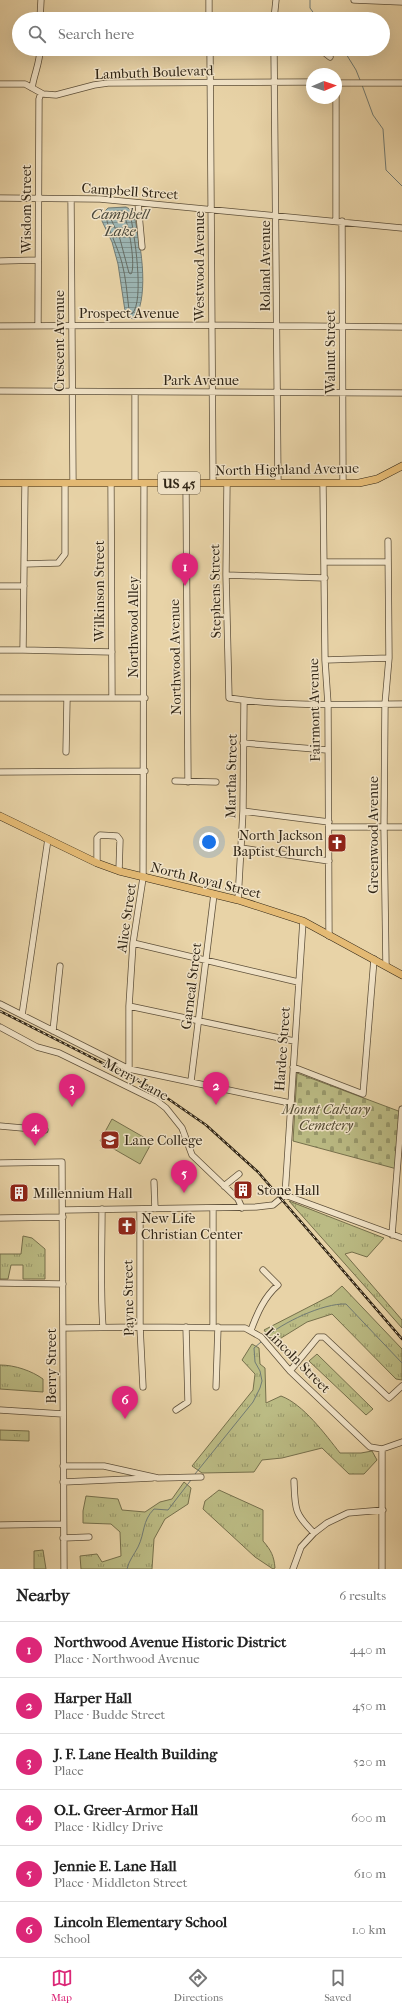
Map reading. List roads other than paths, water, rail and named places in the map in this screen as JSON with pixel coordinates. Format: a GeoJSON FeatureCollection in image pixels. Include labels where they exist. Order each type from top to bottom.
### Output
{"type":"FeatureCollection","features":[{"type":"Feature","properties":{"kind":"main road","name":"North Highland Avenue"},"geometry":{"type":"LineString","coordinates":[[0,483],[359,483],[377,479],[402,466]]}},
{"type":"Feature","properties":{"kind":"main road","name":"North Royal Street"},"geometry":{"type":"LineString","coordinates":[[0,816],[97,863],[119,872],[238,900],[303,921],[402,975]]}},
{"type":"Feature","properties":{"kind":"street"},"geometry":{"type":"LineString","coordinates":[[40,12],[41,0]]}},
{"type":"Feature","properties":{"kind":"street"},"geometry":{"type":"LineString","coordinates":[[209,0],[209,12]]}},
{"type":"Feature","properties":{"kind":"street"},"geometry":{"type":"LineString","coordinates":[[275,12],[276,0]]}},
{"type":"Feature","properties":{"kind":"street"},"geometry":{"type":"LineString","coordinates":[[354,0],[402,2]]}},
{"type":"Feature","properties":{"kind":"street"},"geometry":{"type":"LineString","coordinates":[[32,88],[34,74],[40,61],[40,56]]}},
{"type":"Feature","properties":{"kind":"street","name":"Westwood Avenue"},"geometry":{"type":"LineString","coordinates":[[210,56],[213,483]]}},
{"type":"Feature","properties":{"kind":"street","name":"Roland Avenue"},"geometry":{"type":"LineString","coordinates":[[274,56],[278,483]]}},
{"type":"Feature","properties":{"kind":"street","name":"Lambuth Boulevard"},"geometry":{"type":"LineString","coordinates":[[0,84],[25,84],[41,93],[56,96],[94,85],[108,83],[306,82]]}},
{"type":"Feature","properties":{"kind":"street"},"geometry":{"type":"LineString","coordinates":[[342,83],[402,83]]}},
{"type":"Feature","properties":{"kind":"street","name":"Wisdom Street"},"geometry":{"type":"LineString","coordinates":[[38,326],[39,99],[41,93]]}},
{"type":"Feature","properties":{"kind":"street","name":"Walnut Street"},"geometry":{"type":"LineString","coordinates":[[336,104],[342,326],[343,483]]}},
{"type":"Feature","properties":{"kind":"street","name":"Campbell Street"},"geometry":{"type":"LineString","coordinates":[[0,198],[100,199],[276,214],[402,228]]}},
{"type":"Feature","properties":{"kind":"street","name":"Crescent Avenue"},"geometry":{"type":"LineString","coordinates":[[24,564],[58,564],[66,554],[71,391],[71,199]]}},
{"type":"Feature","properties":{"kind":"street"},"geometry":{"type":"LineString","coordinates":[[138,203],[142,247]]}},
{"type":"Feature","properties":{"kind":"street"},"geometry":{"type":"LineString","coordinates":[[0,261],[38,260]]}},
{"type":"Feature","properties":{"kind":"street","name":"Prospect Avenue"},"geometry":{"type":"LineString","coordinates":[[0,326],[211,325],[402,327]]}},
{"type":"Feature","properties":{"kind":"street","name":"Park Avenue"},"geometry":{"type":"LineString","coordinates":[[0,391],[402,393]]}},
{"type":"Feature","properties":{"kind":"street"},"geometry":{"type":"LineString","coordinates":[[135,392],[135,483]]}},
{"type":"Feature","properties":{"kind":"street"},"geometry":{"type":"LineString","coordinates":[[23,650],[25,483]]}},
{"type":"Feature","properties":{"kind":"street","name":"Wilkinson Street"},"geometry":{"type":"LineString","coordinates":[[111,483],[112,698]]}},
{"type":"Feature","properties":{"kind":"street","name":"Northwood Alley"},"geometry":{"type":"LineString","coordinates":[[144,483],[145,772]]}},
{"type":"Feature","properties":{"kind":"street","name":"Northwood Avenue"},"geometry":{"type":"LineString","coordinates":[[186,483],[188,782]]}},
{"type":"Feature","properties":{"kind":"street","name":"Stephens Street"},"geometry":{"type":"LineString","coordinates":[[227,483],[226,575],[229,698],[244,701]]}},
{"type":"Feature","properties":{"kind":"street","name":"Fairmont Avenue"},"geometry":{"type":"LineString","coordinates":[[323,483],[325,660],[328,704],[329,936]]}},
{"type":"Feature","properties":{"kind":"street","name":"Greenwood Avenue"},"geometry":{"type":"LineString","coordinates":[[386,966],[384,827],[385,704],[389,658],[388,541]]}},
{"type":"Feature","properties":{"kind":"street"},"geometry":{"type":"LineString","coordinates":[[325,562],[387,562]]}},
{"type":"Feature","properties":{"kind":"street"},"geometry":{"type":"LineString","coordinates":[[226,575],[325,578]]}},
{"type":"Feature","properties":{"kind":"street"},"geometry":{"type":"LineString","coordinates":[[0,586],[24,586]]}},
{"type":"Feature","properties":{"kind":"street"},"geometry":{"type":"LineString","coordinates":[[0,650],[112,652]]}},
{"type":"Feature","properties":{"kind":"street"},"geometry":{"type":"LineString","coordinates":[[325,660],[389,658]]}},
{"type":"Feature","properties":{"kind":"street"},"geometry":{"type":"LineString","coordinates":[[0,698],[145,698]]}},
{"type":"Feature","properties":{"kind":"street"},"geometry":{"type":"LineString","coordinates":[[66,752],[67,698]]}},
{"type":"Feature","properties":{"kind":"street"},"geometry":{"type":"LineString","coordinates":[[244,701],[328,704],[402,704]]}},
{"type":"Feature","properties":{"kind":"street","name":"Martha Street"},"geometry":{"type":"LineString","coordinates":[[238,900],[243,812],[244,701]]}},
{"type":"Feature","properties":{"kind":"street"},"geometry":{"type":"LineString","coordinates":[[243,743],[327,750]]}},
{"type":"Feature","properties":{"kind":"street"},"geometry":{"type":"LineString","coordinates":[[0,772],[145,772]]}},
{"type":"Feature","properties":{"kind":"street","name":"Alice Street"},"geometry":{"type":"LineString","coordinates":[[129,1068],[129,1006],[133,943],[143,878],[145,772]]}},
{"type":"Feature","properties":{"kind":"street"},"geometry":{"type":"LineString","coordinates":[[175,781],[216,782]]}},
{"type":"Feature","properties":{"kind":"street"},"geometry":{"type":"LineString","coordinates":[[243,812],[329,824],[402,827]]}},
{"type":"Feature","properties":{"kind":"street"},"geometry":{"type":"LineString","coordinates":[[97,863],[97,838],[100,835],[117,836],[120,840],[119,872]]}},
{"type":"Feature","properties":{"kind":"street"},"geometry":{"type":"LineString","coordinates":[[22,1015],[48,839]]}},
{"type":"Feature","properties":{"kind":"street"},"geometry":{"type":"LineString","coordinates":[[241,848],[329,861]]}},
{"type":"Feature","properties":{"kind":"street","name":"Garneal Street"},"geometry":{"type":"LineString","coordinates":[[191,1081],[214,894]]}},
{"type":"Feature","properties":{"kind":"street","name":"Hardee Street"},"geometry":{"type":"LineString","coordinates":[[283,1198],[303,921]]}},
{"type":"Feature","properties":{"kind":"street"},"geometry":{"type":"LineString","coordinates":[[133,943],[298,982]]}},
{"type":"Feature","properties":{"kind":"street"},"geometry":{"type":"LineString","coordinates":[[293,1067],[363,1094],[374,959]]}},
{"type":"Feature","properties":{"kind":"street"},"geometry":{"type":"LineString","coordinates":[[53,1031],[60,966]]}},
{"type":"Feature","properties":{"kind":"street"},"geometry":{"type":"LineString","coordinates":[[0,1004],[129,1068],[290,1103]]}},
{"type":"Feature","properties":{"kind":"street"},"geometry":{"type":"LineString","coordinates":[[129,1006],[294,1041]]}},
{"type":"Feature","properties":{"kind":"street","name":"Merry Lane"},"geometry":{"type":"LineString","coordinates":[[0,1027],[37,1047],[59,1053],[157,1102],[166,1108],[182,1128],[192,1155],[240,1202],[242,1208]]}},
{"type":"Feature","properties":{"kind":"street"},"geometry":{"type":"LineString","coordinates":[[392,1235],[402,1109]]}},
{"type":"Feature","properties":{"kind":"street"},"geometry":{"type":"LineString","coordinates":[[0,1126],[45,1130]]}},
{"type":"Feature","properties":{"kind":"street","name":"Berry Street"},"geometry":{"type":"LineString","coordinates":[[0,1163],[62,1162],[64,1569]]}},
{"type":"Feature","properties":{"kind":"street"},"geometry":{"type":"LineString","coordinates":[[224,1186],[239,1174]]}},
{"type":"Feature","properties":{"kind":"street"},"geometry":{"type":"LineString","coordinates":[[154,1182],[155,1209]]}},
{"type":"Feature","properties":{"kind":"street"},"geometry":{"type":"LineString","coordinates":[[63,1210],[242,1208],[268,1206],[283,1198],[402,1238]]}},
{"type":"Feature","properties":{"kind":"street"},"geometry":{"type":"LineString","coordinates":[[213,1208],[216,1388]]}},
{"type":"Feature","properties":{"kind":"street"},"geometry":{"type":"LineString","coordinates":[[102,1209],[100,1288],[103,1328]]}},
{"type":"Feature","properties":{"kind":"street","name":"Payne Street"},"geometry":{"type":"LineString","coordinates":[[140,1209],[140,1327],[143,1387]]}},
{"type":"Feature","properties":{"kind":"street"},"geometry":{"type":"LineString","coordinates":[[0,1218],[63,1217]]}},
{"type":"Feature","properties":{"kind":"street"},"geometry":{"type":"LineString","coordinates":[[251,1330],[259,1310],[271,1290],[278,1285],[263,1270]]}},
{"type":"Feature","properties":{"kind":"street"},"geometry":{"type":"LineString","coordinates":[[0,1283],[63,1284]]}},
{"type":"Feature","properties":{"kind":"street"},"geometry":{"type":"LineString","coordinates":[[176,1410],[188,1402],[186,1327]]}},
{"type":"Feature","properties":{"kind":"street","name":"Lincoln Street"},"geometry":{"type":"LineString","coordinates":[[63,1328],[216,1327],[245,1328],[251,1330],[261,1337],[290,1371],[370,1447],[382,1449]]}},
{"type":"Feature","properties":{"kind":"street"},"geometry":{"type":"LineString","coordinates":[[290,1371],[318,1337],[324,1337],[389,1398],[402,1386]]}},
{"type":"Feature","properties":{"kind":"street"},"geometry":{"type":"LineString","coordinates":[[0,1410],[63,1414]]}},
{"type":"Feature","properties":{"kind":"street"},"geometry":{"type":"LineString","coordinates":[[382,1569],[382,1449],[402,1442]]}},
{"type":"Feature","properties":{"kind":"street"},"geometry":{"type":"LineString","coordinates":[[63,1466],[104,1466],[158,1478]]}},
{"type":"Feature","properties":{"kind":"street"},"geometry":{"type":"LineString","coordinates":[[63,1482],[158,1478],[201,1478]]}},
{"type":"Feature","properties":{"kind":"street"},"geometry":{"type":"LineString","coordinates":[[294,1481],[295,1508],[300,1519],[314,1533]]}},
{"type":"Feature","properties":{"kind":"street"},"geometry":{"type":"LineString","coordinates":[[293,1569],[301,1547],[327,1522],[348,1512],[383,1510]]}},
{"type":"Feature","properties":{"kind":"street"},"geometry":{"type":"LineString","coordinates":[[0,1525],[63,1524]]}},
{"type":"Feature","properties":{"kind":"street"},"geometry":{"type":"LineString","coordinates":[[63,1538],[90,1537]]}},
{"type":"Feature","properties":{"kind":"water","name":"Campbell Lake"},"geometry":{"type":"Polygon","coordinates":[[[126,207],[133,211],[141,251],[143,281],[142,295],[140,308],[135,319],[129,318],[125,311],[118,264],[112,242],[102,221],[102,214],[108,208],[126,207]]]}},
{"type":"Feature","properties":{"kind":"waterway"},"geometry":{"type":"LineString","coordinates":[[310,0],[310,8],[313,12]]}},
{"type":"Feature","properties":{"kind":"waterway"},"geometry":{"type":"LineString","coordinates":[[347,56],[360,80]]}},
{"type":"Feature","properties":{"kind":"waterway"},"geometry":{"type":"LineString","coordinates":[[362,85],[373,115],[383,129],[386,170],[402,186]]}},
{"type":"Feature","properties":{"kind":"waterway"},"geometry":{"type":"LineString","coordinates":[[266,1337],[292,1320],[315,1310],[346,1304],[402,1363]]}},
{"type":"Feature","properties":{"kind":"waterway"},"geometry":{"type":"LineString","coordinates":[[195,1474],[253,1402],[262,1381],[260,1371],[255,1362],[254,1348],[261,1342]]}},
{"type":"Feature","properties":{"kind":"waterway"},"geometry":{"type":"LineString","coordinates":[[127,1569],[130,1560],[140,1542],[147,1518],[154,1509],[168,1510],[191,1480]]}},
{"type":"Feature","properties":{"kind":"railway"},"geometry":{"type":"LineString","coordinates":[[0,1011],[154,1089],[206,1125],[258,1172],[402,1339]]}},
{"type":"Feature","properties":{"kind":"place","name":"Northwood Avenue Historic District"},"geometry":{"type":"Point","coordinates":[185,586]}},
{"type":"Feature","properties":{"kind":"place","name":"North Jackson Baptist Church"},"geometry":{"type":"Point","coordinates":[337,843]}},
{"type":"Feature","properties":{"kind":"place","name":"Harper Hall"},"geometry":{"type":"Point","coordinates":[216,1105]}},
{"type":"Feature","properties":{"kind":"place","name":"J. F. Lane Health Building"},"geometry":{"type":"Point","coordinates":[72,1107]}},
{"type":"Feature","properties":{"kind":"place","name":"Lane College"},"geometry":{"type":"Point","coordinates":[110,1140]}},
{"type":"Feature","properties":{"kind":"place","name":"O.L. Greer-Armor Hall"},"geometry":{"type":"Point","coordinates":[35,1146]}},
{"type":"Feature","properties":{"kind":"place","name":"Stone Hall"},"geometry":{"type":"Point","coordinates":[243,1190]}},
{"type":"Feature","properties":{"kind":"place","name":"Millennium Hall"},"geometry":{"type":"Point","coordinates":[19,1193]}},
{"type":"Feature","properties":{"kind":"place","name":"Jennie E. Lane Hall"},"geometry":{"type":"Point","coordinates":[184,1193]}},
{"type":"Feature","properties":{"kind":"place","name":"New Life Christian Center"},"geometry":{"type":"Point","coordinates":[127,1226]}},
{"type":"Feature","properties":{"kind":"place","name":"Lincoln Elementary School"},"geometry":{"type":"Point","coordinates":[125,1419]}},
{"type":"Feature","properties":{"kind":"park label","name":"Mount Calvary Cemetery"},"geometry":{"type":"Point","coordinates":[326,1118]}}]}
